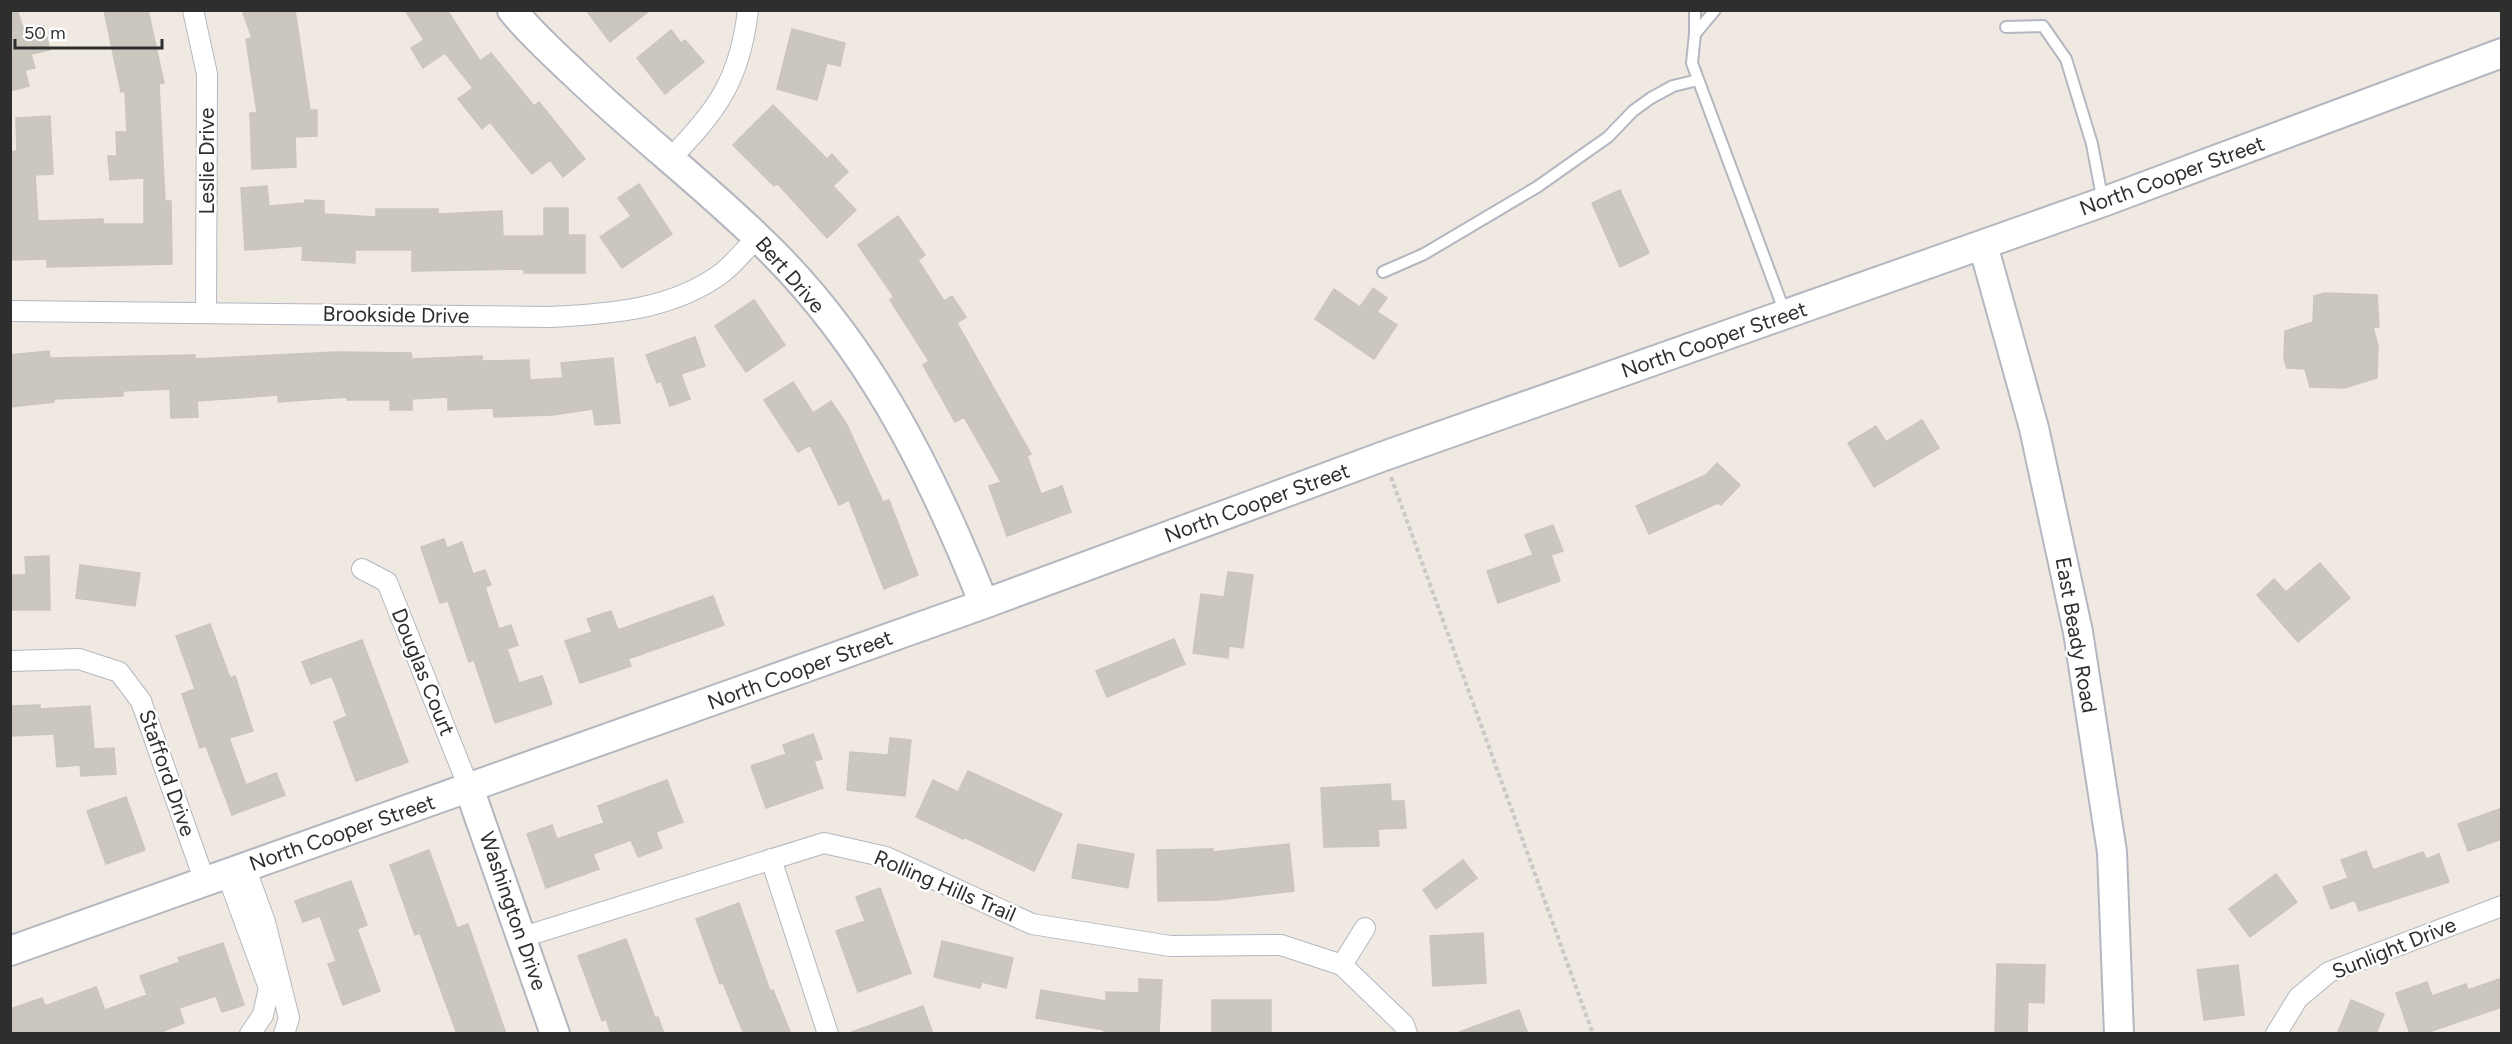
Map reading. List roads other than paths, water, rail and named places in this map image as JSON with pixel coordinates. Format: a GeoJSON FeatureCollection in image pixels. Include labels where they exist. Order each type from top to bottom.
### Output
{"type":"FeatureCollection","features":[{"type":"Feature","properties":{"kind":"main road","name":"Bert Drive"},"geometry":{"type":"LineString","coordinates":[[512,10],[542,43],[669,160],[758,237],[800,283],[859,357],[908,433],[948,514],[984,604]]}},
{"type":"Feature","properties":{"kind":"main road","name":"North Cooper Street"},"geometry":{"type":"LineString","coordinates":[[10,951],[984,604],[1384,456],[2103,202],[2502,52]]}},
{"type":"Feature","properties":{"kind":"main road","name":"East Beady Road"},"geometry":{"type":"LineString","coordinates":[[1983,245],[2034,428],[2078,632],[2112,852],[2119,1034]]}},
{"type":"Feature","properties":{"kind":"main road","name":"Washington Drive"},"geometry":{"type":"LineString","coordinates":[[469,788],[523,937],[555,1034]]}},
{"type":"Feature","properties":{"kind":"street","name":"Leslie Drive"},"geometry":{"type":"LineString","coordinates":[[193,10],[207,74],[206,313]]}},
{"type":"Feature","properties":{"kind":"street"},"geometry":{"type":"LineString","coordinates":[[669,160],[717,106],[735,75],[748,10]]}},
{"type":"Feature","properties":{"kind":"street","name":"Brookside Drive"},"geometry":{"type":"LineString","coordinates":[[10,312],[550,317],[617,314],[669,300],[722,273],[758,237]]}},
{"type":"Feature","properties":{"kind":"street","name":"Douglas Court"},"geometry":{"type":"LineString","coordinates":[[362,569],[387,582],[469,788]]}},
{"type":"Feature","properties":{"kind":"street","name":"Stafford Drive"},"geometry":{"type":"LineString","coordinates":[[10,661],[80,659],[119,672],[141,701],[226,874],[289,1018],[284,1034]]}},
{"type":"Feature","properties":{"kind":"street","name":"Rolling Hills Trail"},"geometry":{"type":"LineString","coordinates":[[523,937],[824,843],[886,857],[1032,924],[1170,946],[1281,945],[1342,964],[1404,1025],[1407,1034]]}},
{"type":"Feature","properties":{"kind":"street"},"geometry":{"type":"LineString","coordinates":[[771,859],[828,1034]]}},
{"type":"Feature","properties":{"kind":"street","name":"Sunlight Drive"},"geometry":{"type":"LineString","coordinates":[[2276,1034],[2298,998],[2330,972],[2502,906]]}},
{"type":"Feature","properties":{"kind":"street"},"geometry":{"type":"LineString","coordinates":[[1342,964],[1365,928]]}},
{"type":"Feature","properties":{"kind":"street"},"geometry":{"type":"LineString","coordinates":[[250,1034],[263,1015],[274,986]]}},
{"type":"Feature","properties":{"kind":"lane"},"geometry":{"type":"LineString","coordinates":[[1695,10],[1692,63],[1785,315]]}},
{"type":"Feature","properties":{"kind":"lane"},"geometry":{"type":"LineString","coordinates":[[1695,34],[1715,10]]}},
{"type":"Feature","properties":{"kind":"lane"},"geometry":{"type":"LineString","coordinates":[[2006,27],[2043,26],[2066,59],[2092,144],[2103,202]]}},
{"type":"Feature","properties":{"kind":"lane"},"geometry":{"type":"LineString","coordinates":[[1383,272],[1424,254],[1537,187],[1608,137],[1633,111],[1651,98],[1673,86],[1698,80]]}}]}
